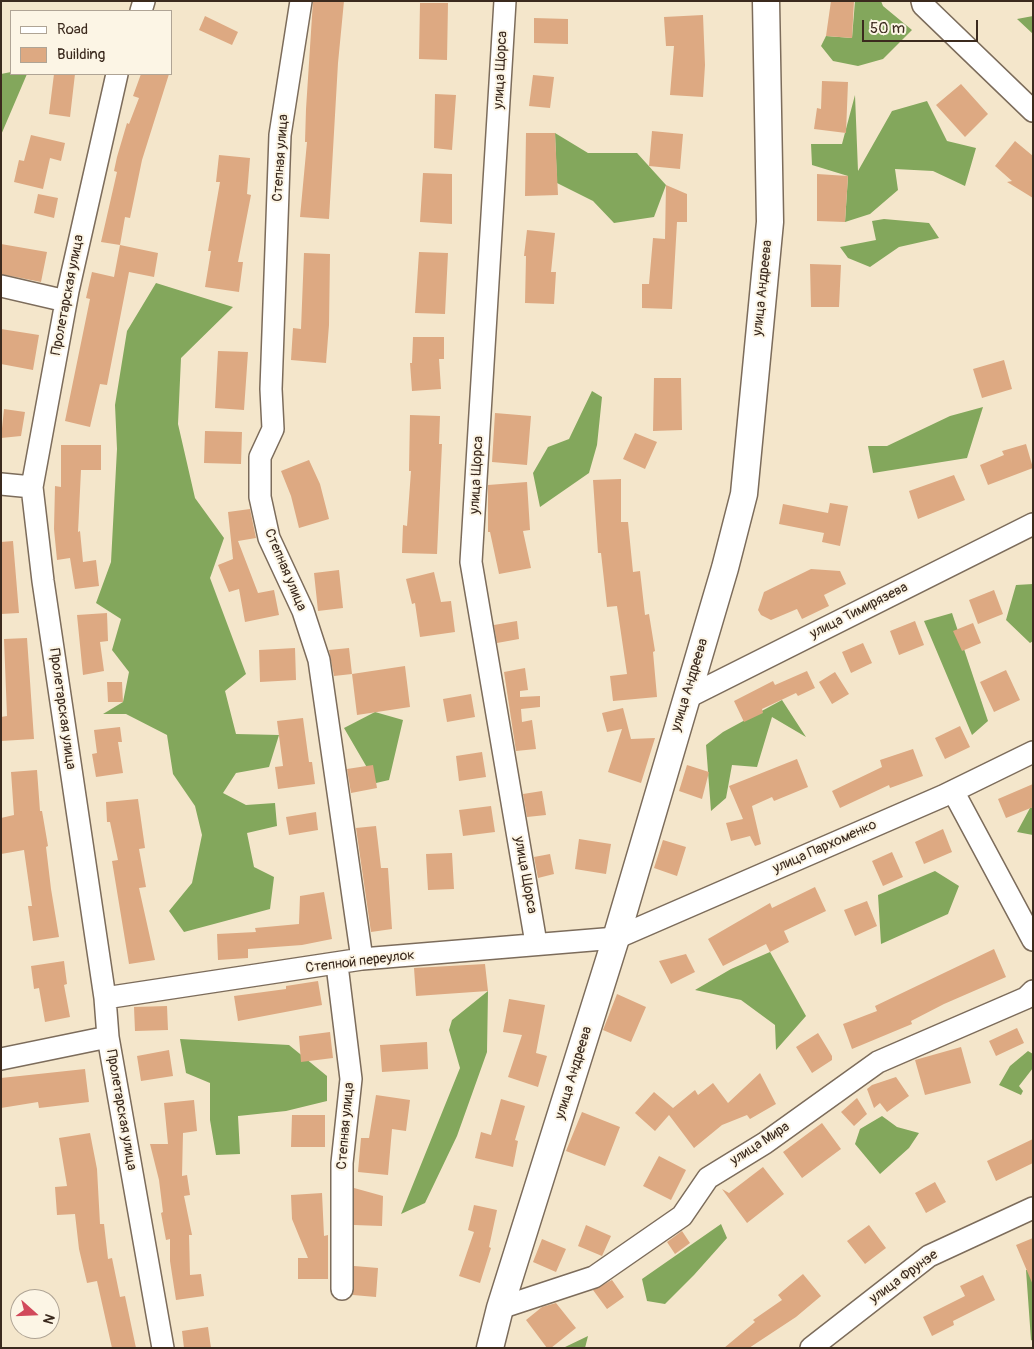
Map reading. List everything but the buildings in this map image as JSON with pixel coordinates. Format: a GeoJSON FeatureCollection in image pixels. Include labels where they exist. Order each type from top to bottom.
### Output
{"type":"FeatureCollection","features":[{"type":"Feature","properties":{"kind":"main road","name":"улица Андреева"},"geometry":{"type":"LineString","coordinates":[[490,1348],[500,1308],[616,938],[725,568],[744,494],[770,222],[766,1]]}},
{"type":"Feature","properties":{"kind":"street","name":"Степная улица"},"geometry":{"type":"LineString","coordinates":[[301,1],[280,136],[271,389],[273,429],[260,457],[260,498],[268,538],[303,610],[319,660],[362,959]]}},
{"type":"Feature","properties":{"kind":"street","name":"улица Щорса"},"geometry":{"type":"LineString","coordinates":[[505,1],[472,562],[536,943]]}},
{"type":"Feature","properties":{"kind":"street"},"geometry":{"type":"LineString","coordinates":[[922,1],[923,5],[1033,111]]}},
{"type":"Feature","properties":{"kind":"street","name":"Пролетарская улица"},"geometry":{"type":"LineString","coordinates":[[117,75],[66,301],[32,486],[45,591],[105,998],[108,1037],[163,1348]]}},
{"type":"Feature","properties":{"kind":"street"},"geometry":{"type":"LineString","coordinates":[[1,286],[66,301]]}},
{"type":"Feature","properties":{"kind":"street"},"geometry":{"type":"LineString","coordinates":[[1,484],[32,486]]}},
{"type":"Feature","properties":{"kind":"street","name":"улица Тимирязева"},"geometry":{"type":"LineString","coordinates":[[686,698],[1033,524]]}},
{"type":"Feature","properties":{"kind":"street","name":"улица Пархоменко"},"geometry":{"type":"LineString","coordinates":[[616,938],[953,791],[1033,752]]}},
{"type":"Feature","properties":{"kind":"street"},"geometry":{"type":"LineString","coordinates":[[953,791],[1033,940]]}},
{"type":"Feature","properties":{"kind":"street","name":"Степной переулок"},"geometry":{"type":"LineString","coordinates":[[105,998],[337,965],[362,959],[536,943],[616,938]]}},
{"type":"Feature","properties":{"kind":"street","name":"Степная улица"},"geometry":{"type":"LineString","coordinates":[[337,965],[351,1079],[342,1162],[342,1289]]}},
{"type":"Feature","properties":{"kind":"street","name":"улица Мира"},"geometry":{"type":"LineString","coordinates":[[500,1308],[594,1277],[682,1216],[708,1178],[765,1143],[878,1062],[1026,998],[1033,991]]}},
{"type":"Feature","properties":{"kind":"street"},"geometry":{"type":"LineString","coordinates":[[1,1059],[108,1037]]}},
{"type":"Feature","properties":{"kind":"street","name":"улица Фрунзе"},"geometry":{"type":"LineString","coordinates":[[811,1348],[929,1256],[1033,1208]]}},
{"type":"Feature","properties":{"kind":"green space"},"geometry":{"type":"Polygon","coordinates":[[[855,1],[881,1],[883,6],[912,30],[883,59],[858,66],[833,61],[821,46],[826,36],[852,38],[855,1]]]}},
{"type":"Feature","properties":{"kind":"green space"},"geometry":{"type":"Polygon","coordinates":[[[1033,16],[1033,34],[1017,19],[1033,16]]]}},
{"type":"Feature","properties":{"kind":"green space"},"geometry":{"type":"Polygon","coordinates":[[[10,72],[10,75],[27,75],[1,135],[1,74],[10,72]]]}},
{"type":"Feature","properties":{"kind":"green space"},"geometry":{"type":"Polygon","coordinates":[[[855,95],[858,171],[892,111],[927,101],[947,141],[976,148],[965,186],[933,171],[895,169],[898,190],[870,214],[845,222],[848,176],[812,165],[811,144],[842,144],[855,95]]]}},
{"type":"Feature","properties":{"kind":"green space"},"geometry":{"type":"Polygon","coordinates":[[[555,133],[588,153],[637,153],[666,185],[654,217],[614,223],[593,201],[557,183],[555,133]]]}},
{"type":"Feature","properties":{"kind":"green space"},"geometry":{"type":"Polygon","coordinates":[[[884,219],[929,223],[939,238],[899,247],[870,267],[848,258],[840,247],[876,240],[872,221],[884,219]]]}},
{"type":"Feature","properties":{"kind":"green space"},"geometry":{"type":"Polygon","coordinates":[[[156,283],[233,307],[181,358],[178,424],[195,498],[224,538],[210,578],[246,674],[225,691],[236,734],[279,735],[269,767],[236,773],[223,793],[246,805],[275,803],[277,826],[247,833],[254,867],[274,877],[270,909],[184,932],[169,911],[192,883],[202,835],[195,806],[173,774],[167,735],[126,714],[103,714],[123,702],[129,672],[112,650],[121,619],[96,603],[111,562],[117,449],[115,405],[127,331],[156,283]]]}},
{"type":"Feature","properties":{"kind":"green space"},"geometry":{"type":"Polygon","coordinates":[[[592,391],[602,397],[597,445],[589,473],[540,507],[533,473],[548,447],[569,439],[592,391]]]}},
{"type":"Feature","properties":{"kind":"green space"},"geometry":{"type":"Polygon","coordinates":[[[983,407],[967,458],[873,473],[868,446],[887,446],[950,416],[983,407]]]}},
{"type":"Feature","properties":{"kind":"green space"},"geometry":{"type":"Polygon","coordinates":[[[1033,584],[1033,641],[1030,643],[1006,620],[1016,585],[1033,584]]]}},
{"type":"Feature","properties":{"kind":"green space"},"geometry":{"type":"Polygon","coordinates":[[[952,613],[988,721],[972,735],[924,621],[952,613]]]}},
{"type":"Feature","properties":{"kind":"green space"},"geometry":{"type":"Polygon","coordinates":[[[782,700],[806,737],[772,717],[757,767],[732,765],[726,798],[711,811],[706,745],[723,732],[782,700]]]}},
{"type":"Feature","properties":{"kind":"green space"},"geometry":{"type":"Polygon","coordinates":[[[375,712],[403,720],[389,780],[376,783],[344,728],[375,712]]]}},
{"type":"Feature","properties":{"kind":"green space"},"geometry":{"type":"Polygon","coordinates":[[[1033,807],[1033,835],[1017,832],[1030,808],[1033,807]]]}},
{"type":"Feature","properties":{"kind":"green space"},"geometry":{"type":"Polygon","coordinates":[[[935,871],[959,886],[948,914],[881,944],[878,895],[935,871]]]}},
{"type":"Feature","properties":{"kind":"green space"},"geometry":{"type":"Polygon","coordinates":[[[770,952],[806,1016],[776,1050],[775,1025],[741,1000],[695,990],[731,969],[770,952]]]}},
{"type":"Feature","properties":{"kind":"green space"},"geometry":{"type":"Polygon","coordinates":[[[488,991],[487,1052],[457,1136],[425,1203],[401,1214],[460,1068],[449,1030],[452,1020],[488,991]]]}},
{"type":"Feature","properties":{"kind":"green space"},"geometry":{"type":"Polygon","coordinates":[[[180,1039],[289,1045],[327,1076],[327,1101],[286,1111],[238,1116],[240,1154],[216,1155],[210,1120],[210,1083],[186,1073],[180,1039]]]}},
{"type":"Feature","properties":{"kind":"green space"},"geometry":{"type":"Polygon","coordinates":[[[1028,1051],[1033,1054],[1033,1068],[1019,1086],[1023,1091],[1021,1095],[999,1085],[1010,1066],[1028,1051]]]}},
{"type":"Feature","properties":{"kind":"green space"},"geometry":{"type":"Polygon","coordinates":[[[882,1116],[897,1127],[919,1133],[909,1148],[880,1174],[855,1144],[860,1129],[882,1116]]]}},
{"type":"Feature","properties":{"kind":"green space"},"geometry":{"type":"Polygon","coordinates":[[[721,1224],[727,1238],[694,1275],[665,1304],[647,1301],[642,1279],[721,1224]]]}},
{"type":"Feature","properties":{"kind":"green space"},"geometry":{"type":"Polygon","coordinates":[[[1026,1270],[1033,1270],[1033,1341],[1031,1340],[1026,1270]]]}},
{"type":"Feature","properties":{"kind":"green space"},"geometry":{"type":"Polygon","coordinates":[[[588,1336],[585,1348],[563,1348],[588,1336]]]}}]}
